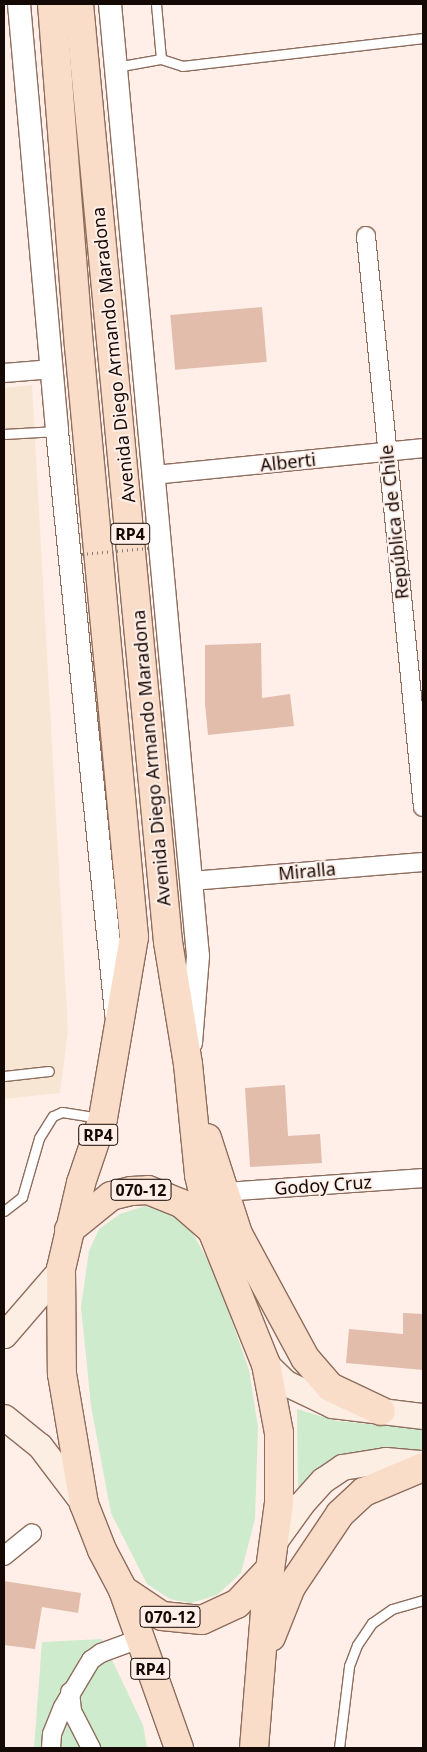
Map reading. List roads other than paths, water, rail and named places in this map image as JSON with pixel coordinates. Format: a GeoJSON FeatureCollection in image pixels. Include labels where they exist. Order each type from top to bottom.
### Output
{"type":"FeatureCollection","features":[{"type":"Feature","properties":{"kind":"main road","name":"Avenida Diego Armando Maradona"},"geometry":{"type":"LineString","coordinates":[[52,4],[80,356],[134,937],[119,1038],[103,1118],[69,1230]]}},
{"type":"Feature","properties":{"kind":"main road","name":"Avenida Diego Armando Maradona"},"geometry":{"type":"LineString","coordinates":[[79,4],[168,942],[189,1072],[199,1175],[212,1230]]}},
{"type":"Feature","properties":{"kind":"main road"},"geometry":{"type":"LineString","coordinates":[[189,1072],[224,1192],[245,1248],[316,1374],[330,1387],[381,1411]]}},
{"type":"Feature","properties":{"kind":"main road","name":"070-12"},"geometry":{"type":"LineString","coordinates":[[69,1230],[111,1196],[148,1190],[182,1204],[212,1230]]}},
{"type":"Feature","properties":{"kind":"main road","name":"RP4"},"geometry":{"type":"LineString","coordinates":[[69,1230],[61,1269],[62,1374],[84,1504],[102,1550],[123,1590],[179,1748]]}},
{"type":"Feature","properties":{"kind":"main road","name":"RP4"},"geometry":{"type":"LineString","coordinates":[[212,1230],[266,1364],[279,1433],[276,1539],[266,1599],[259,1666],[254,1748]]}},
{"type":"Feature","properties":{"kind":"main road"},"geometry":{"type":"LineString","coordinates":[[4,1335],[61,1269]]}},
{"type":"Feature","properties":{"kind":"main road"},"geometry":{"type":"LineString","coordinates":[[266,1364],[286,1383],[311,1397],[332,1405],[423,1416]]}},
{"type":"Feature","properties":{"kind":"main road"},"geometry":{"type":"LineString","coordinates":[[4,1417],[40,1446],[84,1504]]}},
{"type":"Feature","properties":{"kind":"main road"},"geometry":{"type":"LineString","coordinates":[[276,1539],[302,1503],[323,1480],[342,1468],[385,1460],[423,1463]]}},
{"type":"Feature","properties":{"kind":"main road"},"geometry":{"type":"LineString","coordinates":[[259,1666],[291,1587],[340,1514],[358,1498],[423,1467]]}},
{"type":"Feature","properties":{"kind":"main road","name":"070-12"},"geometry":{"type":"LineString","coordinates":[[123,1590],[162,1616],[202,1620],[223,1612],[249,1593],[270,1569]]}},
{"type":"Feature","properties":{"kind":"main road"},"geometry":{"type":"LineString","coordinates":[[223,1612],[266,1599],[291,1587]]}},
{"type":"Feature","properties":{"kind":"street","name":"Avenida Diego Armando Maradona"},"geometry":{"type":"LineString","coordinates":[[19,4],[53,369],[57,431],[119,1038]]}},
{"type":"Feature","properties":{"kind":"street","name":"Avenida Diego Armando Maradona"},"geometry":{"type":"LineString","coordinates":[[110,4],[198,956],[189,1072]]}},
{"type":"Feature","properties":{"kind":"street","name":"República de Chile"},"geometry":{"type":"LineString","coordinates":[[366,236],[423,807]]}},
{"type":"Feature","properties":{"kind":"street"},"geometry":{"type":"LineString","coordinates":[[4,373],[53,369]]}},
{"type":"Feature","properties":{"kind":"street","name":"Alberti"},"geometry":{"type":"LineString","coordinates":[[154,475],[423,448]]}},
{"type":"Feature","properties":{"kind":"street","name":"Miralla"},"geometry":{"type":"LineString","coordinates":[[191,881],[423,862]]}},
{"type":"Feature","properties":{"kind":"street","name":"Godoy Cruz"},"geometry":{"type":"LineString","coordinates":[[224,1192],[423,1178]]}},
{"type":"Feature","properties":{"kind":"street"},"geometry":{"type":"LineString","coordinates":[[4,1556],[32,1533]]}},
{"type":"Feature","properties":{"kind":"street"},"geometry":{"type":"LineString","coordinates":[[51,1748],[52,1734],[70,1692],[96,1656],[139,1639]]}},
{"type":"Feature","properties":{"kind":"street"},"geometry":{"type":"LineString","coordinates":[[70,1692],[72,1711],[91,1748]]}},
{"type":"Feature","properties":{"kind":"lane"},"geometry":{"type":"LineString","coordinates":[[156,4],[161,59]]}},
{"type":"Feature","properties":{"kind":"lane"},"geometry":{"type":"LineString","coordinates":[[116,67],[161,59],[182,66],[423,38]]}},
{"type":"Feature","properties":{"kind":"lane"},"geometry":{"type":"LineString","coordinates":[[4,434],[57,431]]}},
{"type":"Feature","properties":{"kind":"lane"},"geometry":{"type":"LineString","coordinates":[[4,1076],[49,1071]]}},
{"type":"Feature","properties":{"kind":"lane"},"geometry":{"type":"LineString","coordinates":[[4,1211],[22,1197],[39,1138],[53,1116],[62,1112],[103,1118]]}},
{"type":"Feature","properties":{"kind":"lane"},"geometry":{"type":"LineString","coordinates":[[339,1748],[349,1666],[357,1645],[372,1623],[392,1609],[423,1600]]}}]}
